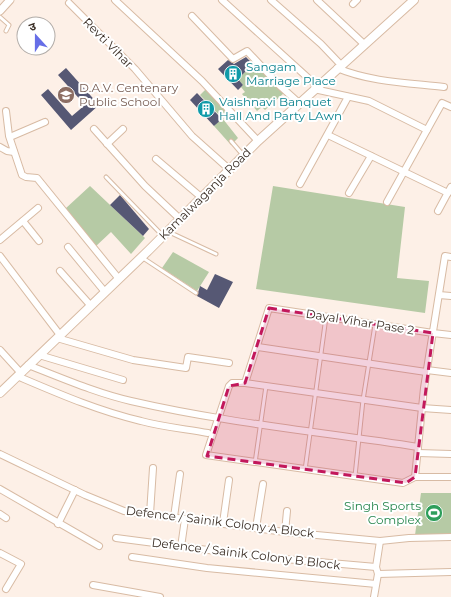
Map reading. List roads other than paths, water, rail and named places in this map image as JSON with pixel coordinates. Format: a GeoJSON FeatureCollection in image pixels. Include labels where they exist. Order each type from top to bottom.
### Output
{"type":"FeatureCollection","features":[{"type":"Feature","properties":{"kind":"main road","name":"Kamalwaganja Road"},"geometry":{"type":"LineString","coordinates":[[0,393],[166,234],[243,155],[412,1]]}},
{"type":"Feature","properties":{"kind":"street"},"geometry":{"type":"LineString","coordinates":[[0,11],[10,0]]}},
{"type":"Feature","properties":{"kind":"street"},"geometry":{"type":"LineString","coordinates":[[115,0],[202,81],[258,141]]}},
{"type":"Feature","properties":{"kind":"street"},"geometry":{"type":"LineString","coordinates":[[222,0],[315,88],[369,101],[428,130]]}},
{"type":"Feature","properties":{"kind":"street"},"geometry":{"type":"LineString","coordinates":[[271,0],[321,44],[339,67],[348,73],[394,82],[444,87]]}},
{"type":"Feature","properties":{"kind":"street"},"geometry":{"type":"LineString","coordinates":[[317,0],[365,45]]}},
{"type":"Feature","properties":{"kind":"street","name":"Revti Vihar"},"geometry":{"type":"LineString","coordinates":[[69,3],[134,69],[192,136],[229,169]]}},
{"type":"Feature","properties":{"kind":"street"},"geometry":{"type":"LineString","coordinates":[[192,16],[233,59],[246,50],[279,85],[299,103]]}},
{"type":"Feature","properties":{"kind":"street"},"geometry":{"type":"LineString","coordinates":[[300,184],[348,96]]}},
{"type":"Feature","properties":{"kind":"street"},"geometry":{"type":"LineString","coordinates":[[387,202],[442,103],[451,107]]}},
{"type":"Feature","properties":{"kind":"street"},"geometry":{"type":"LineString","coordinates":[[6,111],[11,152],[22,175],[37,178],[119,279]]}},
{"type":"Feature","properties":{"kind":"street"},"geometry":{"type":"LineString","coordinates":[[10,137],[44,122]]}},
{"type":"Feature","properties":{"kind":"street"},"geometry":{"type":"LineString","coordinates":[[94,129],[145,186],[180,219]]}},
{"type":"Feature","properties":{"kind":"street"},"geometry":{"type":"LineString","coordinates":[[106,144],[123,129]]}},
{"type":"Feature","properties":{"kind":"street"},"geometry":{"type":"LineString","coordinates":[[328,135],[371,156],[449,190],[438,211]]}},
{"type":"Feature","properties":{"kind":"street"},"geometry":{"type":"LineString","coordinates":[[0,147],[11,152]]}},
{"type":"Feature","properties":{"kind":"street"},"geometry":{"type":"LineString","coordinates":[[349,193],[371,156]]}},
{"type":"Feature","properties":{"kind":"street"},"geometry":{"type":"LineString","coordinates":[[156,159],[201,197]]}},
{"type":"Feature","properties":{"kind":"street"},"geometry":{"type":"LineString","coordinates":[[0,240],[38,208]]}},
{"type":"Feature","properties":{"kind":"street"},"geometry":{"type":"LineString","coordinates":[[22,222],[39,241]]}},
{"type":"Feature","properties":{"kind":"street"},"geometry":{"type":"LineString","coordinates":[[68,246],[105,292]]}},
{"type":"Feature","properties":{"kind":"street"},"geometry":{"type":"LineString","coordinates":[[0,256],[58,336],[133,360],[186,368],[188,357],[229,363]]}},
{"type":"Feature","properties":{"kind":"street"},"geometry":{"type":"LineString","coordinates":[[415,477],[427,371],[439,295],[448,256]]}},
{"type":"Feature","properties":{"kind":"street"},"geometry":{"type":"LineString","coordinates":[[60,272],[91,306]]}},
{"type":"Feature","properties":{"kind":"street"},"geometry":{"type":"LineString","coordinates":[[439,295],[451,296]]}},
{"type":"Feature","properties":{"kind":"street","name":"Dayal Vihar Pase 2"},"geometry":{"type":"LineString","coordinates":[[258,347],[270,308],[451,335]]}},
{"type":"Feature","properties":{"kind":"street"},"geometry":{"type":"LineString","coordinates":[[245,383],[258,347],[369,364],[451,373]]}},
{"type":"Feature","properties":{"kind":"street"},"geometry":{"type":"LineString","coordinates":[[0,350],[19,374],[59,394],[114,414],[142,422],[208,433]]}},
{"type":"Feature","properties":{"kind":"street"},"geometry":{"type":"LineString","coordinates":[[39,355],[123,380]]}},
{"type":"Feature","properties":{"kind":"street"},"geometry":{"type":"LineString","coordinates":[[28,365],[100,392],[130,401],[218,418],[359,438],[418,450],[451,454]]}},
{"type":"Feature","properties":{"kind":"street"},"geometry":{"type":"LineString","coordinates":[[451,410],[422,408],[245,383],[232,383],[229,386],[206,455],[404,483],[415,477],[451,477]]}},
{"type":"Feature","properties":{"kind":"street","name":"Defence / Sainik Colony A Block"},"geometry":{"type":"LineString","coordinates":[[0,454],[75,490],[124,511],[285,532],[380,541],[409,538],[451,537]]}},
{"type":"Feature","properties":{"kind":"street"},"geometry":{"type":"LineString","coordinates":[[150,514],[153,468]]}},
{"type":"Feature","properties":{"kind":"street"},"geometry":{"type":"LineString","coordinates":[[174,517],[180,474]]}},
{"type":"Feature","properties":{"kind":"street"},"geometry":{"type":"LineString","coordinates":[[223,523],[229,480]]}},
{"type":"Feature","properties":{"kind":"street"},"geometry":{"type":"LineString","coordinates":[[256,528],[263,484]]}},
{"type":"Feature","properties":{"kind":"street"},"geometry":{"type":"LineString","coordinates":[[0,489],[58,524],[99,546]]}},
{"type":"Feature","properties":{"kind":"street"},"geometry":{"type":"LineString","coordinates":[[58,524],[75,490]]}},
{"type":"Feature","properties":{"kind":"street"},"geometry":{"type":"LineString","coordinates":[[285,532],[287,511]]}},
{"type":"Feature","properties":{"kind":"street"},"geometry":{"type":"LineString","coordinates":[[0,514],[6,518]]}},
{"type":"Feature","properties":{"kind":"street"},"geometry":{"type":"LineString","coordinates":[[181,546],[185,519]]}},
{"type":"Feature","properties":{"kind":"street","name":"Defence / Sainik Colony B Block"},"geometry":{"type":"LineString","coordinates":[[116,538],[262,557],[376,567]]}},
{"type":"Feature","properties":{"kind":"street"},"geometry":{"type":"LineString","coordinates":[[374,597],[378,574],[376,567],[380,541]]}},
{"type":"Feature","properties":{"kind":"street"},"geometry":{"type":"LineString","coordinates":[[0,553],[21,564],[6,589]]}},
{"type":"Feature","properties":{"kind":"street"},"geometry":{"type":"LineString","coordinates":[[132,557],[207,568],[376,584]]}},
{"type":"Feature","properties":{"kind":"street"},"geometry":{"type":"LineString","coordinates":[[378,574],[451,572]]}},
{"type":"Feature","properties":{"kind":"street"},"geometry":{"type":"LineString","coordinates":[[92,585],[160,597]]}},
{"type":"Feature","properties":{"kind":"lane"},"geometry":{"type":"LineString","coordinates":[[0,17],[9,25],[6,31]]}},
{"type":"Feature","properties":{"kind":"lane"},"geometry":{"type":"LineString","coordinates":[[232,142],[243,155]]}},
{"type":"Feature","properties":{"kind":"lane"},"geometry":{"type":"LineString","coordinates":[[106,177],[166,234],[216,254]]}},
{"type":"Feature","properties":{"kind":"lane"},"geometry":{"type":"LineString","coordinates":[[142,257],[196,293]]}},
{"type":"Feature","properties":{"kind":"lane"},"geometry":{"type":"LineString","coordinates":[[305,470],[309,431],[326,316]]}},
{"type":"Feature","properties":{"kind":"lane"},"geometry":{"type":"LineString","coordinates":[[354,477],[363,400],[375,323]]}},
{"type":"Feature","properties":{"kind":"lane"},"geometry":{"type":"LineString","coordinates":[[255,462],[266,386]]}},
{"type":"Feature","properties":{"kind":"place","name":"Sangam Marriage Place"},"geometry":{"type":"Point","coordinates":[233,74]}},
{"type":"Feature","properties":{"kind":"place","name":"D.A.V. Centenary Public School"},"geometry":{"type":"Point","coordinates":[66,95]}},
{"type":"Feature","properties":{"kind":"place","name":"Vaishnavi Banquet Hall And Party LAwn"},"geometry":{"type":"Point","coordinates":[206,109]}},
{"type":"Feature","properties":{"kind":"place","name":"Singh Sports Complex"},"geometry":{"type":"Point","coordinates":[434,513]}}]}
